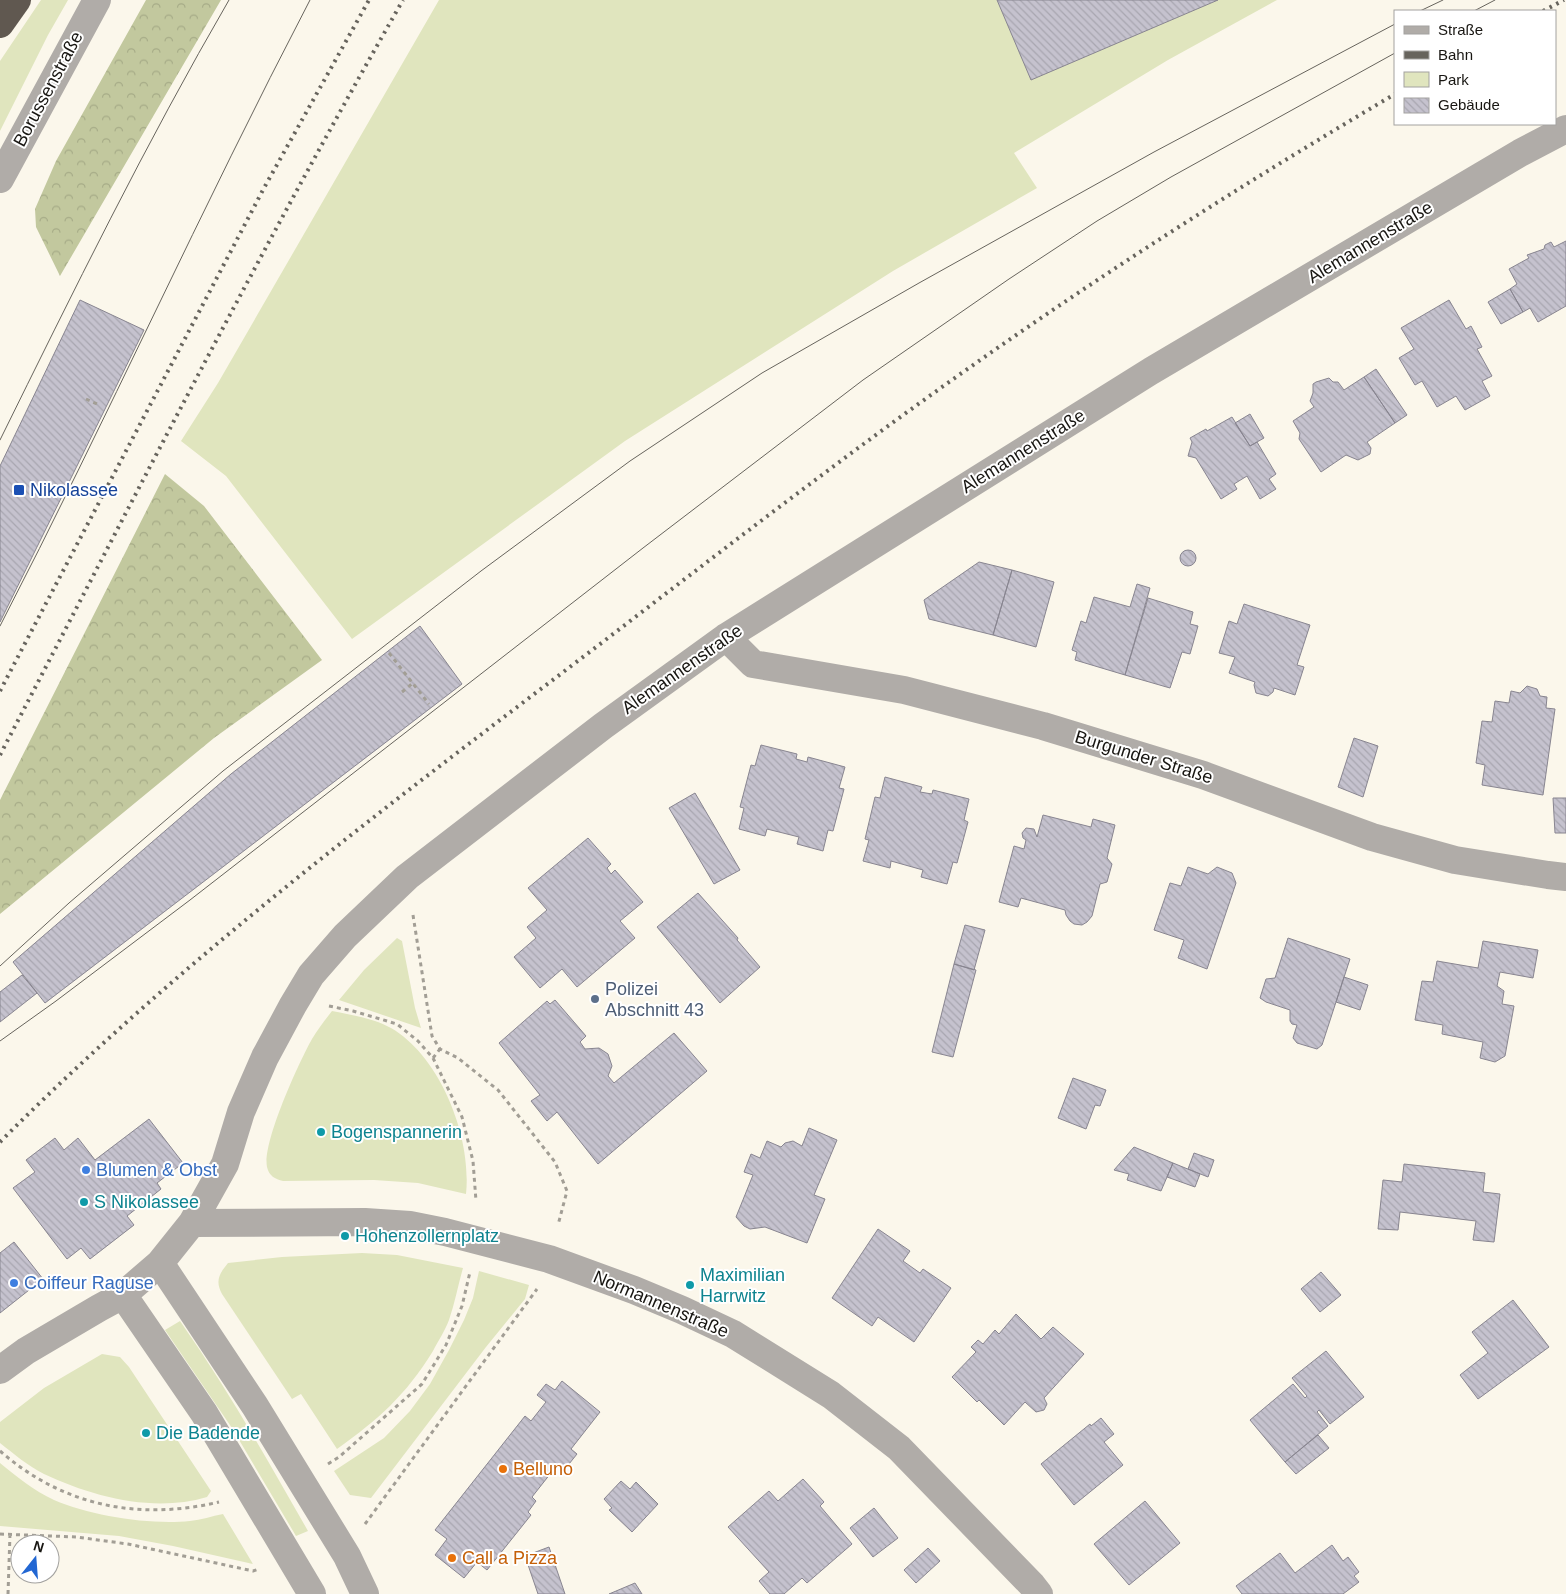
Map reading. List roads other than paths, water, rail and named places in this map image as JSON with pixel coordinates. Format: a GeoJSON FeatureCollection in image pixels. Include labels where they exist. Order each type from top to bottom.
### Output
{"type":"FeatureCollection","features":[{"type":"Feature","properties":{"kind":"highway"},"geometry":{"type":"LineString","coordinates":[[0,24],[17,0]]}},
{"type":"Feature","properties":{"kind":"street","name":"Borussenstraße"},"geometry":{"type":"LineString","coordinates":[[0,179],[97,0]]}},
{"type":"Feature","properties":{"kind":"street","name":"Alemannenstraße"},"geometry":{"type":"LineString","coordinates":[[192,1223],[225,1164],[241,1112],[265,1057],[311,975],[344,936],[407,877],[603,726],[726,637],[1151,371],[1566,128]]}},
{"type":"Feature","properties":{"kind":"street","name":"Burgunder Straße"},"geometry":{"type":"LineString","coordinates":[[726,637],[753,664],[904,690],[1043,726],[1203,775],[1372,837],[1455,860],[1566,877]]}},
{"type":"Feature","properties":{"kind":"street","name":"Normannenstraße"},"geometry":{"type":"LineString","coordinates":[[192,1223],[364,1222],[410,1225],[445,1232],[541,1257],[634,1290],[682,1310],[733,1334],[831,1396],[899,1448],[1039,1594]]}},
{"type":"Feature","properties":{"kind":"street"},"geometry":{"type":"LineString","coordinates":[[0,1370],[26,1351],[124,1295],[160,1262],[192,1223]]}},
{"type":"Feature","properties":{"kind":"street"},"geometry":{"type":"LineString","coordinates":[[160,1262],[255,1406],[346,1556],[365,1594]]}},
{"type":"Feature","properties":{"kind":"street"},"geometry":{"type":"LineString","coordinates":[[124,1295],[204,1413],[312,1594]]}},
{"type":"Feature","properties":{"kind":"tram line"},"geometry":{"type":"LineString","coordinates":[[0,440],[139,163],[229,0]]}},
{"type":"Feature","properties":{"kind":"tram line"},"geometry":{"type":"LineString","coordinates":[[0,626],[231,156],[310,0]]}},
{"type":"Feature","properties":{"kind":"tram line"},"geometry":{"type":"LineString","coordinates":[[1422,10],[1443,0]]}},
{"type":"Feature","properties":{"kind":"tram line"},"geometry":{"type":"LineString","coordinates":[[1476,10],[1495,0]]}},
{"type":"Feature","properties":{"kind":"tram line"},"geometry":{"type":"LineString","coordinates":[[0,966],[69,903],[223,771],[481,571],[630,461],[762,373],[919,283],[1154,152],[1394,25]]}},
{"type":"Feature","properties":{"kind":"tram line"},"geometry":{"type":"LineString","coordinates":[[0,1041],[190,900],[643,548],[863,380],[1097,221],[1171,177],[1394,54]]}},
{"type":"Feature","properties":{"kind":"railway"},"geometry":{"type":"LineString","coordinates":[[0,691],[264,188],[369,0]]}},
{"type":"Feature","properties":{"kind":"railway"},"geometry":{"type":"LineString","coordinates":[[0,755],[248,281],[403,0]]}},
{"type":"Feature","properties":{"kind":"railway"},"geometry":{"type":"LineString","coordinates":[[1545,10],[1564,0]]}},
{"type":"Feature","properties":{"kind":"railway"},"geometry":{"type":"LineString","coordinates":[[0,1142],[139,1011],[285,888],[435,770],[818,478],[959,375],[1120,265],[1229,195],[1394,95]]}},
{"type":"Feature","properties":{"kind":"place","name":"Nikolassee"},"geometry":{"type":"Point","coordinates":[19,490]}},
{"type":"Feature","properties":{"kind":"place","name":"Polizei Abschnitt 43"},"geometry":{"type":"Point","coordinates":[595,999]}},
{"type":"Feature","properties":{"kind":"place","name":"Bogenspannerin"},"geometry":{"type":"Point","coordinates":[321,1132]}},
{"type":"Feature","properties":{"kind":"place","name":"Blumen & Obst"},"geometry":{"type":"Point","coordinates":[86,1170]}},
{"type":"Feature","properties":{"kind":"place","name":"S Nikolassee"},"geometry":{"type":"Point","coordinates":[84,1202]}},
{"type":"Feature","properties":{"kind":"place","name":"Hohenzollernplatz"},"geometry":{"type":"Point","coordinates":[345,1236]}},
{"type":"Feature","properties":{"kind":"place","name":"Coiffeur Raguse"},"geometry":{"type":"Point","coordinates":[14,1283]}},
{"type":"Feature","properties":{"kind":"place","name":"Maximilian Harrwitz"},"geometry":{"type":"Point","coordinates":[690,1285]}},
{"type":"Feature","properties":{"kind":"place","name":"Die Badende"},"geometry":{"type":"Point","coordinates":[146,1433]}},
{"type":"Feature","properties":{"kind":"place","name":"Belluno"},"geometry":{"type":"Point","coordinates":[503,1469]}},
{"type":"Feature","properties":{"kind":"place","name":"Call a Pizza"},"geometry":{"type":"Point","coordinates":[452,1558]}}]}
